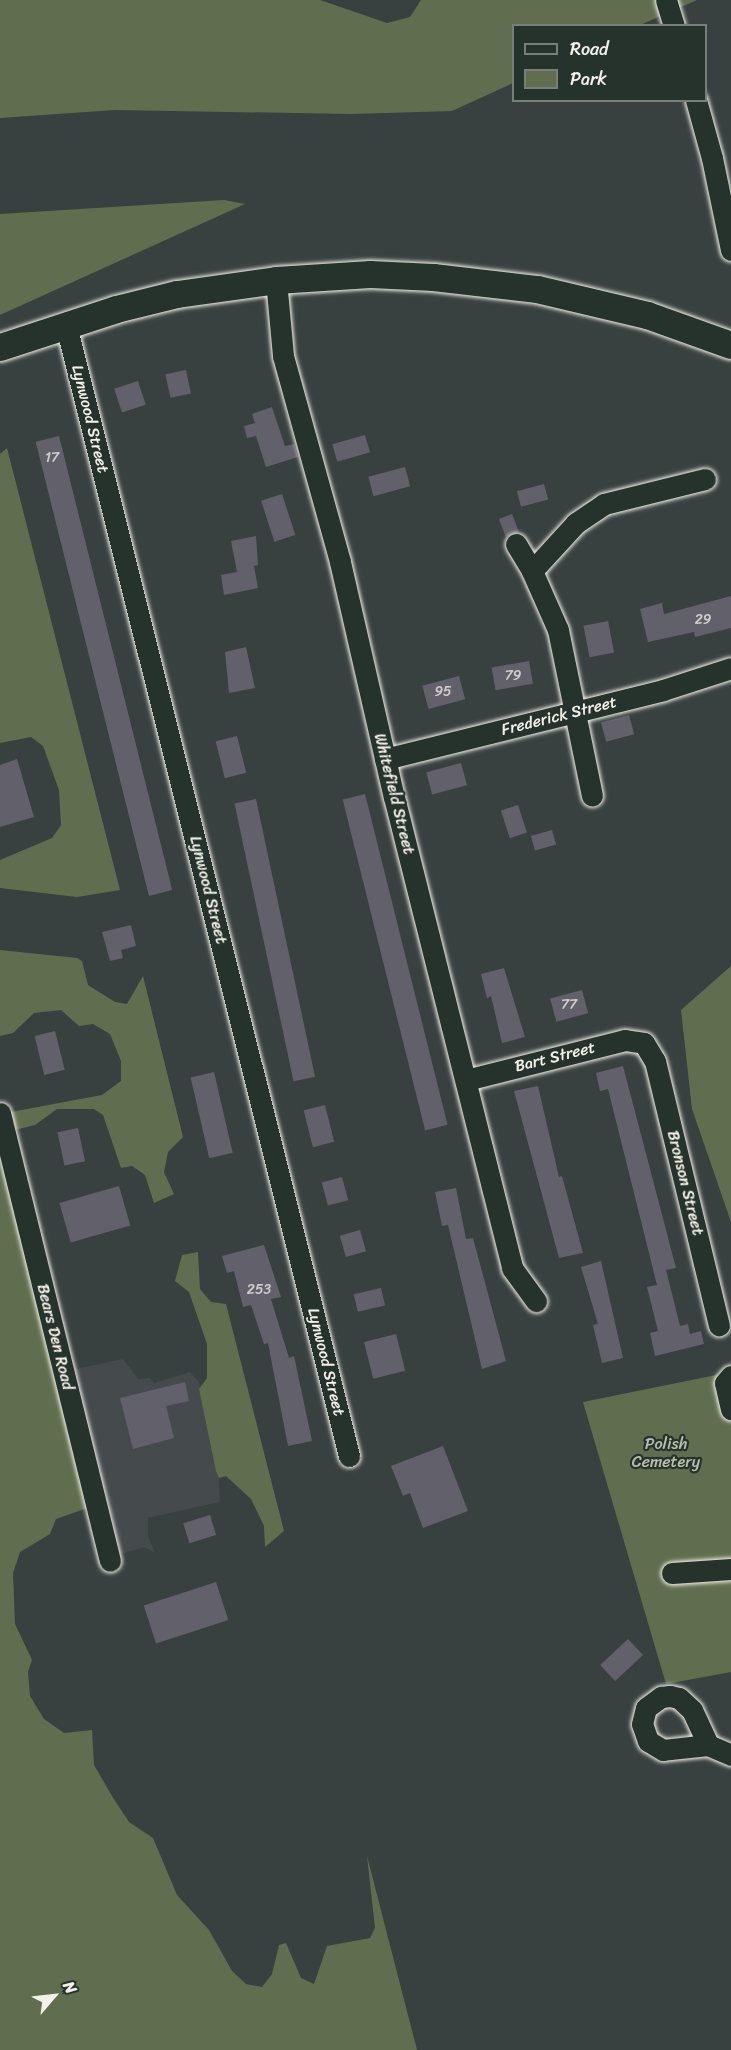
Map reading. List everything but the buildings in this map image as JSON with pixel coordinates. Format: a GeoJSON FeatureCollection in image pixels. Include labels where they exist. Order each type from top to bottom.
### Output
{"type":"FeatureCollection","features":[{"type":"Feature","properties":{"kind":"main road"},"geometry":{"type":"LineString","coordinates":[[0,347],[167,296],[276,280],[391,275],[501,283],[613,305],[731,345]]}},
{"type":"Feature","properties":{"kind":"street"},"geometry":{"type":"LineString","coordinates":[[666,0],[673,24]]}},
{"type":"Feature","properties":{"kind":"street"},"geometry":{"type":"LineString","coordinates":[[697,102],[712,158],[731,250]]}},
{"type":"Feature","properties":{"kind":"street","name":"Whitefield Street"},"geometry":{"type":"LineString","coordinates":[[276,280],[283,356],[340,562],[385,759],[512,1268],[536,1301]]}},
{"type":"Feature","properties":{"kind":"street","name":"Lynwood Street"},"geometry":{"type":"LineString","coordinates":[[66,325],[349,1456]]}},
{"type":"Feature","properties":{"kind":"street"},"geometry":{"type":"LineString","coordinates":[[532,571],[576,523],[604,504],[705,479]]}},
{"type":"Feature","properties":{"kind":"street"},"geometry":{"type":"LineString","coordinates":[[516,544],[532,571],[558,630],[592,796]]}},
{"type":"Feature","properties":{"kind":"street","name":"Frederick Street"},"geometry":{"type":"LineString","coordinates":[[385,759],[663,690],[731,668]]}},
{"type":"Feature","properties":{"kind":"street","name":"Bart Street"},"geometry":{"type":"LineString","coordinates":[[466,1080],[625,1040],[645,1043]]}},
{"type":"Feature","properties":{"kind":"street","name":"Bronson Street"},"geometry":{"type":"LineString","coordinates":[[645,1043],[654,1061],[719,1325]]}},
{"type":"Feature","properties":{"kind":"street","name":"Bears Den Road"},"geometry":{"type":"LineString","coordinates":[[0,1113],[110,1561]]}},
{"type":"Feature","properties":{"kind":"street"},"geometry":{"type":"LineString","coordinates":[[731,1376],[725,1383],[731,1409]]}},
{"type":"Feature","properties":{"kind":"street"},"geometry":{"type":"LineString","coordinates":[[672,1573],[731,1569]]}},
{"type":"Feature","properties":{"kind":"street"},"geometry":{"type":"LineString","coordinates":[[708,1745],[731,1755]]}},
{"type":"Feature","properties":{"kind":"shaded area"},"geometry":{"type":"Polygon","coordinates":[[[123,1359],[138,1379],[150,1378],[154,1383],[190,1372],[199,1382],[219,1478],[220,1502],[148,1518],[148,1536],[155,1553],[145,1547],[109,1557],[66,1371],[123,1359]]]}},
{"type":"Feature","properties":{"kind":"green space"},"geometry":{"type":"Polygon","coordinates":[[[0,0],[320,0],[387,23],[410,17],[421,0],[697,0],[642,24],[512,24],[512,83],[452,111],[351,114],[115,110],[0,118],[0,0]]]}},
{"type":"Feature","properties":{"kind":"green space"},"geometry":{"type":"Polygon","coordinates":[[[224,200],[245,204],[0,315],[0,214],[224,200]]]}},
{"type":"Feature","properties":{"kind":"green space"},"geometry":{"type":"Polygon","coordinates":[[[7,448],[120,890],[77,897],[0,888],[0,860],[52,838],[61,825],[59,790],[43,746],[31,737],[0,743],[0,454],[7,448]]]}},
{"type":"Feature","properties":{"kind":"green space"},"geometry":{"type":"Polygon","coordinates":[[[0,950],[77,958],[82,961],[88,985],[115,1002],[127,1004],[143,976],[183,1137],[168,1152],[164,1172],[174,1194],[154,1203],[145,1175],[132,1166],[121,1168],[103,1115],[94,1109],[57,1109],[35,1125],[2,1133],[93,1506],[56,1519],[50,1534],[20,1552],[13,1573],[15,1624],[32,1660],[28,1672],[30,1696],[44,1719],[64,1733],[92,1730],[94,1765],[112,1796],[129,1822],[153,1838],[177,1895],[209,1930],[232,1971],[246,1984],[262,1987],[272,1974],[279,1945],[286,1943],[301,1978],[314,1984],[327,1946],[370,1938],[375,1928],[367,1856],[417,2050],[0,2050],[0,1114],[102,1095],[121,1081],[121,1061],[110,1034],[93,1024],[79,1026],[61,1010],[34,1013],[13,1033],[0,1036],[0,950]]]}},
{"type":"Feature","properties":{"kind":"green space"},"geometry":{"type":"Polygon","coordinates":[[[731,966],[731,1222],[692,1109],[681,1010],[731,966]]]}},
{"type":"Feature","properties":{"kind":"green space"},"geometry":{"type":"Polygon","coordinates":[[[198,1252],[200,1289],[211,1302],[226,1304],[284,1531],[265,1547],[264,1526],[251,1499],[226,1476],[219,1478],[216,1471],[199,1389],[207,1378],[207,1344],[189,1292],[175,1281],[182,1255],[198,1252]]]}},
{"type":"Feature","properties":{"kind":"green space","name":"Polish Cemetery"},"geometry":{"type":"Polygon","coordinates":[[[731,1372],[731,1672],[666,1684],[583,1402],[731,1372]]]}}]}
